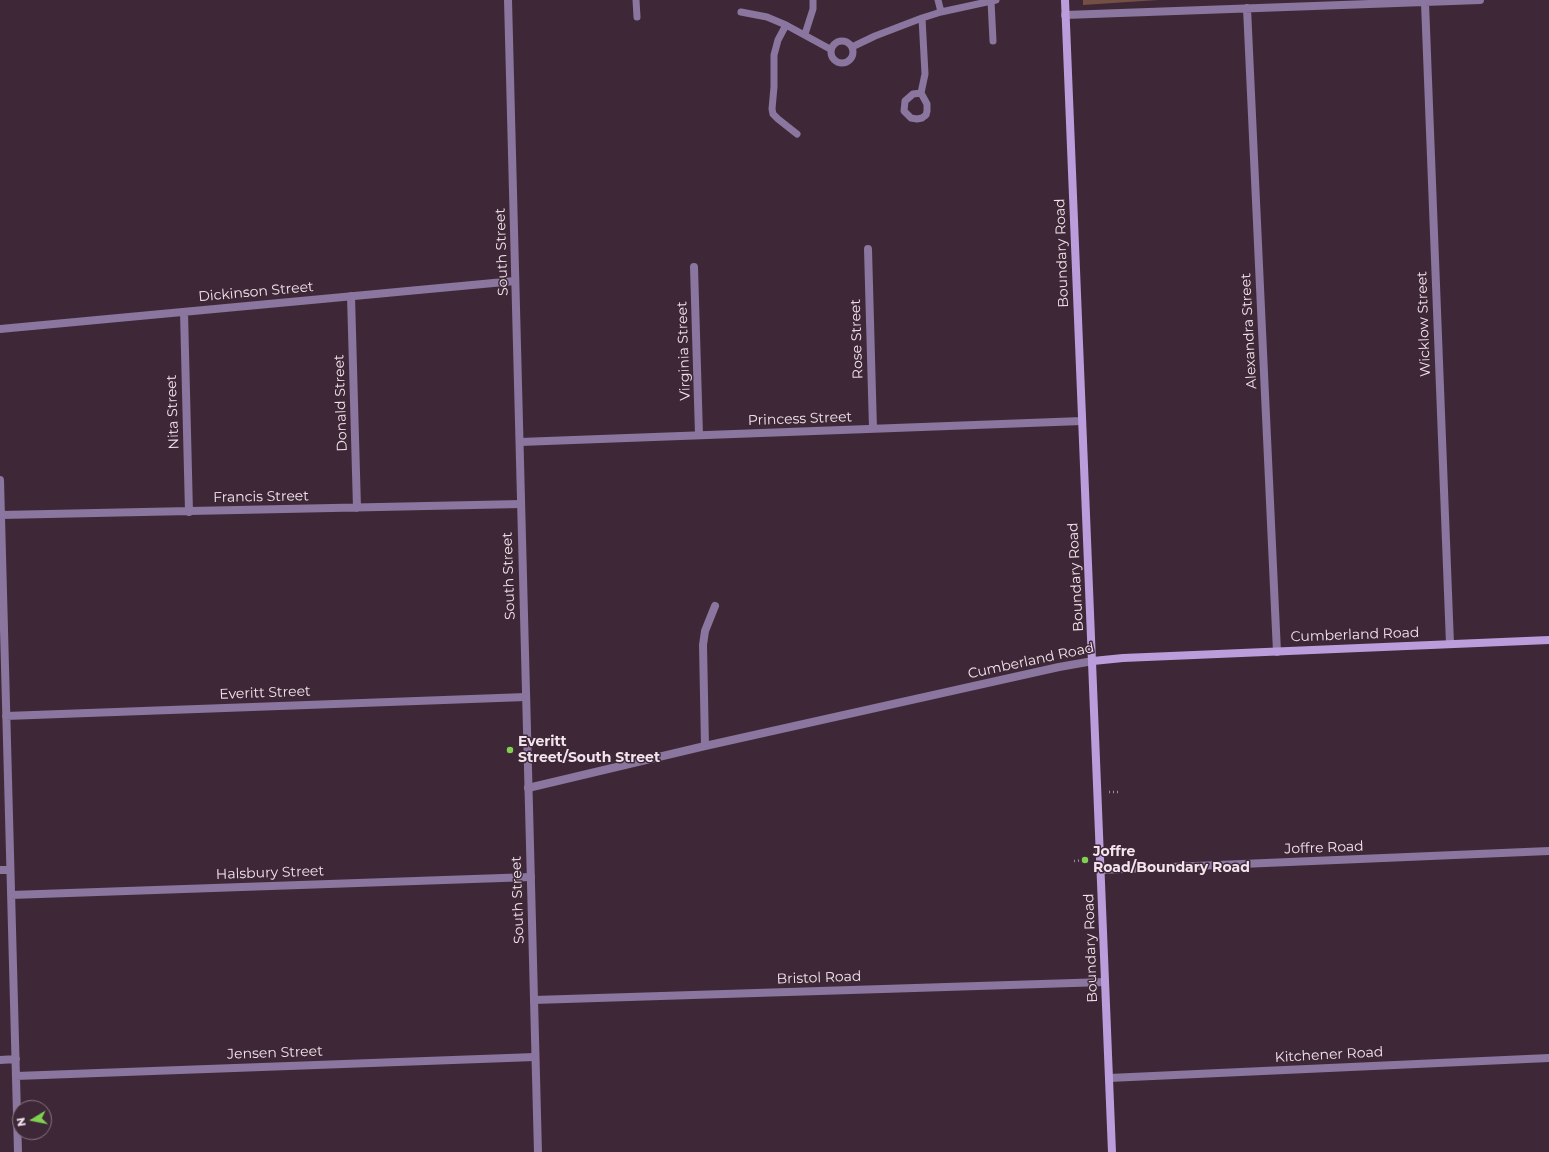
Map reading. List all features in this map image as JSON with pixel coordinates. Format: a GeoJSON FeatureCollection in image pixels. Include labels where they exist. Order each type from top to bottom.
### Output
{"type":"FeatureCollection","features":[{"type":"Feature","properties":{"kind":"main road","name":"Boundary Road"},"geometry":{"type":"LineString","coordinates":[[1065,0],[1112,1152]]}},
{"type":"Feature","properties":{"kind":"main road","name":"Cumberland Road"},"geometry":{"type":"LineString","coordinates":[[1093,661],[1123,658],[1549,640]]}},
{"type":"Feature","properties":{"kind":"street","name":"South Street"},"geometry":{"type":"LineString","coordinates":[[508,0],[538,1152]]}},
{"type":"Feature","properties":{"kind":"street"},"geometry":{"type":"LineString","coordinates":[[1065,15],[1480,0]]}},
{"type":"Feature","properties":{"kind":"street","name":"Wicklow Street"},"geometry":{"type":"LineString","coordinates":[[1425,3],[1450,644]]}},
{"type":"Feature","properties":{"kind":"street","name":"Alexandra Street"},"geometry":{"type":"LineString","coordinates":[[1247,8],[1277,652]]}},
{"type":"Feature","properties":{"kind":"street","name":"Rose Street"},"geometry":{"type":"LineString","coordinates":[[868,249],[873,429]]}},
{"type":"Feature","properties":{"kind":"street","name":"Virginia Street"},"geometry":{"type":"LineString","coordinates":[[694,267],[699,435]]}},
{"type":"Feature","properties":{"kind":"street","name":"Dickinson Street"},"geometry":{"type":"LineString","coordinates":[[0,329],[515,281]]}},
{"type":"Feature","properties":{"kind":"street","name":"Donald Street"},"geometry":{"type":"LineString","coordinates":[[351,296],[357,508]]}},
{"type":"Feature","properties":{"kind":"street","name":"Nita Street"},"geometry":{"type":"LineString","coordinates":[[184,312],[189,512]]}},
{"type":"Feature","properties":{"kind":"street","name":"Princess Street"},"geometry":{"type":"LineString","coordinates":[[520,442],[1082,421]]}},
{"type":"Feature","properties":{"kind":"street"},"geometry":{"type":"LineString","coordinates":[[0,480],[3,682],[6,716],[18,1152]]}},
{"type":"Feature","properties":{"kind":"street","name":"Francis Street"},"geometry":{"type":"LineString","coordinates":[[1,515],[520,504]]}},
{"type":"Feature","properties":{"kind":"street"},"geometry":{"type":"LineString","coordinates":[[705,746],[703,645],[705,631],[715,606]]}},
{"type":"Feature","properties":{"kind":"street","name":"Cumberland Road"},"geometry":{"type":"LineString","coordinates":[[528,788],[705,746],[1059,666],[1093,661]]}},
{"type":"Feature","properties":{"kind":"street","name":"Everitt Street"},"geometry":{"type":"LineString","coordinates":[[6,716],[526,697]]}},
{"type":"Feature","properties":{"kind":"street","name":"Joffre Road"},"geometry":{"type":"LineString","coordinates":[[1100,870],[1549,851]]}},
{"type":"Feature","properties":{"kind":"street"},"geometry":{"type":"LineString","coordinates":[[0,870],[10,870]]}},
{"type":"Feature","properties":{"kind":"street","name":"Halsbury Street"},"geometry":{"type":"LineString","coordinates":[[11,895],[531,877]]}},
{"type":"Feature","properties":{"kind":"street","name":"Bristol Road"},"geometry":{"type":"LineString","coordinates":[[534,1000],[1105,982]]}},
{"type":"Feature","properties":{"kind":"street","name":"Jensen Street"},"geometry":{"type":"LineString","coordinates":[[16,1076],[535,1057]]}},
{"type":"Feature","properties":{"kind":"street","name":"Kitchener Road"},"geometry":{"type":"LineString","coordinates":[[1109,1078],[1549,1058]]}},
{"type":"Feature","properties":{"kind":"street"},"geometry":{"type":"LineString","coordinates":[[0,1060],[16,1060]]}},
{"type":"Feature","properties":{"kind":"lane"},"geometry":{"type":"LineString","coordinates":[[636,0],[636,17]]}},
{"type":"Feature","properties":{"kind":"lane"},"geometry":{"type":"LineString","coordinates":[[805,34],[813,9],[813,0]]}},
{"type":"Feature","properties":{"kind":"lane"},"geometry":{"type":"LineString","coordinates":[[938,0],[941,12]]}},
{"type":"Feature","properties":{"kind":"lane"},"geometry":{"type":"LineString","coordinates":[[852,47],[875,36],[922,18],[993,0],[993,41]]}},
{"type":"Feature","properties":{"kind":"lane"},"geometry":{"type":"LineString","coordinates":[[741,12],[767,17],[805,34],[830,49]]}},
{"type":"Feature","properties":{"kind":"lane"},"geometry":{"type":"LineString","coordinates":[[921,93],[925,74],[922,18]]}},
{"type":"Feature","properties":{"kind":"lane"},"geometry":{"type":"LineString","coordinates":[[786,25],[778,40],[774,55],[774,87],[772,108],[773,114],[797,134]]}},
{"type":"Feature","properties":{"kind":"lane"},"geometry":{"type":"LineString","coordinates":[[841,40],[847,42],[852,47],[853,54],[852,57],[843,63],[834,61],[831,57],[830,49],[834,43],[841,40]]}},
{"type":"Feature","properties":{"kind":"path"},"geometry":{"type":"LineString","coordinates":[[1109,792],[1118,792]]}},
{"type":"Feature","properties":{"kind":"path"},"geometry":{"type":"LineString","coordinates":[[1074,861],[1085,860]]}},
{"type":"Feature","properties":{"kind":"shaded area"},"geometry":{"type":"Polygon","coordinates":[[[1083,0],[1158,0],[1083,5],[1083,0]]]}},
{"type":"Feature","properties":{"kind":"place","name":"Everitt Street/South Street"},"geometry":{"type":"Point","coordinates":[510,750]}},
{"type":"Feature","properties":{"kind":"place","name":"Joffre Road/Boundary Road"},"geometry":{"type":"Point","coordinates":[1085,860]}}]}
